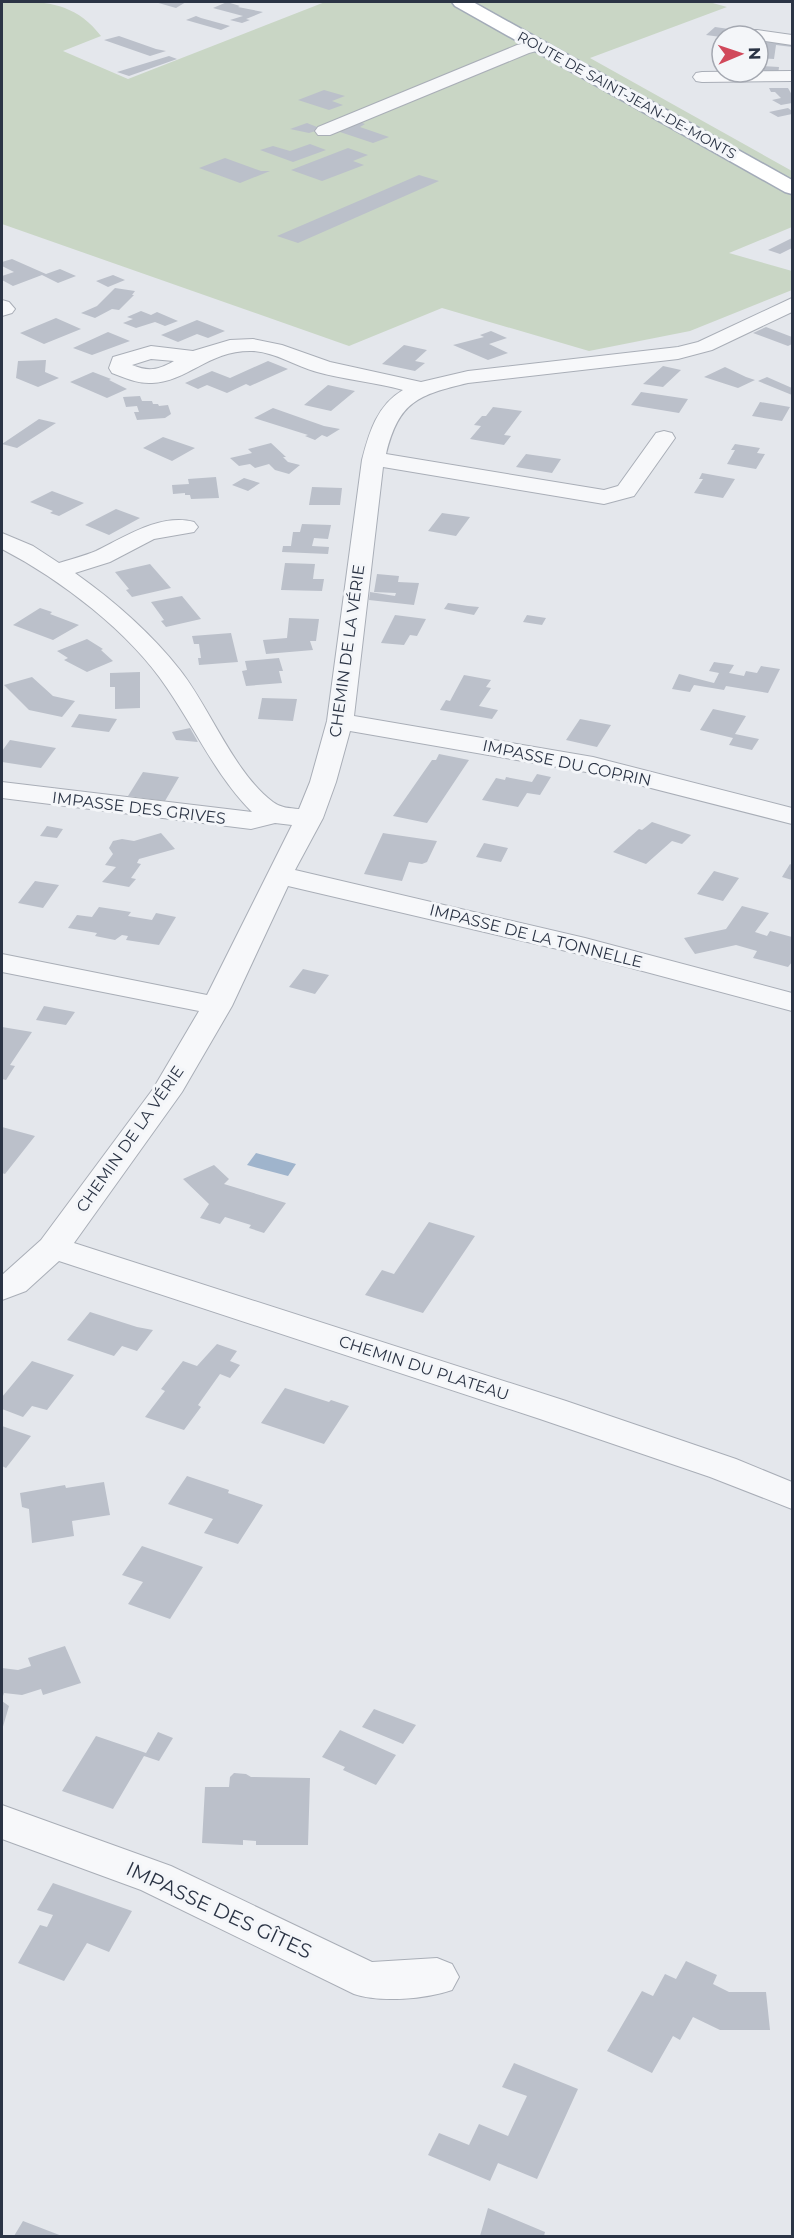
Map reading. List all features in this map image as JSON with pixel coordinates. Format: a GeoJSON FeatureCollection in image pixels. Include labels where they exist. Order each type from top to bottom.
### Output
{"type":"FeatureCollection","features":[{"type":"Feature","properties":{"kind":"main road","name":"ROUTE DE SAINT-JEAN-DE-MONTS"},"geometry":{"type":"LineString","coordinates":[[461,2],[792,188]]}},
{"type":"Feature","properties":{"kind":"street"},"geometry":{"type":"LineString","coordinates":[[770,37],[792,40]]}},
{"type":"Feature","properties":{"kind":"street"},"geometry":{"type":"LineString","coordinates":[[324,130],[523,49],[538,45]]}},
{"type":"Feature","properties":{"kind":"street"},"geometry":{"type":"LineString","coordinates":[[702,77],[792,76]]}},
{"type":"Feature","properties":{"kind":"street","name":"CHEMIN DE LA VÉRIE"},"geometry":{"type":"LineString","coordinates":[[2,1289],[15,1284],[53,1248],[166,1092],[217,1006],[279,875],[309,818],[323,782],[340,721],[373,460],[378,434],[388,413],[420,389],[468,377],[678,353],[705,346],[792,304]]}},
{"type":"Feature","properties":{"kind":"street"},"geometry":{"type":"LineString","coordinates":[[195,358],[221,349],[241,345],[259,345],[275,348],[324,367],[420,389]]}},
{"type":"Feature","properties":{"kind":"street"},"geometry":{"type":"LineString","coordinates":[[373,460],[396,461],[604,497],[626,491],[664,438]]}},
{"type":"Feature","properties":{"kind":"street"},"geometry":{"type":"LineString","coordinates":[[54,572],[102,557],[148,533],[186,527]]}},
{"type":"Feature","properties":{"kind":"street"},"geometry":{"type":"LineString","coordinates":[[2,540],[22,549],[87,595],[128,630],[171,676],[246,791],[275,814],[309,818]]}},
{"type":"Feature","properties":{"kind":"street","name":"IMPASSE DU COPRIN"},"geometry":{"type":"LineString","coordinates":[[340,721],[593,765],[792,816]]}},
{"type":"Feature","properties":{"kind":"street","name":"IMPASSE DES GRIVES"},"geometry":{"type":"LineString","coordinates":[[2,790],[251,821],[275,814]]}},
{"type":"Feature","properties":{"kind":"street","name":"IMPASSE DE LA TONNELLE"},"geometry":{"type":"LineString","coordinates":[[279,875],[585,947],[792,1002]]}},
{"type":"Feature","properties":{"kind":"street"},"geometry":{"type":"LineString","coordinates":[[2,963],[217,1006]]}},
{"type":"Feature","properties":{"kind":"street","name":"CHEMIN DU PLATEAU"},"geometry":{"type":"LineString","coordinates":[[53,1248],[553,1410],[723,1468],[792,1496]]}},
{"type":"Feature","properties":{"kind":"street","name":"IMPASSE DES GÎTES"},"geometry":{"type":"LineString","coordinates":[[2,1821],[156,1878],[369,1981],[437,1977]]}},
{"type":"Feature","properties":{"kind":"green space"},"geometry":{"type":"Polygon","coordinates":[[[2,2],[44,3],[69,10],[80,16],[101,36],[63,51],[128,79],[325,2],[709,2],[727,7],[590,58],[792,171],[792,227],[729,253],[792,271],[792,290],[690,331],[589,351],[442,308],[349,346],[2,224],[2,2]]]}},
{"type":"Feature","properties":{"kind":"water"},"geometry":{"type":"Polygon","coordinates":[[[256,1153],[296,1164],[288,1176],[247,1165],[256,1153]]]}},
{"type":"Feature","properties":{"kind":"building"},"geometry":{"type":"Polygon","coordinates":[[[155,2],[186,2],[176,8],[155,2]]]}},
{"type":"Feature","properties":{"kind":"building"},"geometry":{"type":"Polygon","coordinates":[[[227,2],[240,6],[238,7],[263,12],[242,23],[230,20],[243,16],[213,8],[227,2]]]}},
{"type":"Feature","properties":{"kind":"building"},"geometry":{"type":"Polygon","coordinates":[[[196,16],[230,26],[221,30],[186,20],[196,16]]]}},
{"type":"Feature","properties":{"kind":"building"},"geometry":{"type":"Polygon","coordinates":[[[119,36],[166,51],[150,56],[104,40],[119,36]]]}},
{"type":"Feature","properties":{"kind":"building"},"geometry":{"type":"Polygon","coordinates":[[[770,41],[792,43],[792,47],[776,45],[774,59],[770,59],[770,41]]]}},
{"type":"Feature","properties":{"kind":"building"},"geometry":{"type":"Polygon","coordinates":[[[169,56],[177,59],[129,76],[117,72],[169,56]]]}},
{"type":"Feature","properties":{"kind":"building"},"geometry":{"type":"Polygon","coordinates":[[[770,67],[779,67],[778,75],[770,75],[770,67]]]}},
{"type":"Feature","properties":{"kind":"building"},"geometry":{"type":"Polygon","coordinates":[[[769,88],[788,88],[792,95],[792,103],[781,105],[772,100],[781,98],[769,88]]]}},
{"type":"Feature","properties":{"kind":"building"},"geometry":{"type":"Polygon","coordinates":[[[324,90],[345,96],[332,101],[343,105],[329,110],[298,100],[324,90]]]}},
{"type":"Feature","properties":{"kind":"building"},"geometry":{"type":"Polygon","coordinates":[[[788,108],[792,114],[778,117],[769,112],[788,108]]]}},
{"type":"Feature","properties":{"kind":"building"},"geometry":{"type":"Polygon","coordinates":[[[357,121],[365,124],[360,127],[389,137],[373,143],[334,130],[357,121]]]}},
{"type":"Feature","properties":{"kind":"building"},"geometry":{"type":"Polygon","coordinates":[[[307,123],[322,129],[309,133],[290,129],[307,123]]]}},
{"type":"Feature","properties":{"kind":"building"},"geometry":{"type":"Polygon","coordinates":[[[310,144],[326,150],[293,162],[260,150],[273,146],[290,151],[310,144]]]}},
{"type":"Feature","properties":{"kind":"building"},"geometry":{"type":"Polygon","coordinates":[[[348,148],[368,155],[353,161],[364,165],[322,181],[291,170],[348,148]]]}},
{"type":"Feature","properties":{"kind":"building"},"geometry":{"type":"Polygon","coordinates":[[[225,158],[261,171],[270,171],[240,183],[199,168],[225,158]]]}},
{"type":"Feature","properties":{"kind":"building"},"geometry":{"type":"Polygon","coordinates":[[[419,175],[439,181],[298,243],[277,236],[419,175]]]}},
{"type":"Feature","properties":{"kind":"building"},"geometry":{"type":"Polygon","coordinates":[[[792,238],[792,248],[780,254],[768,250],[792,238]]]}},
{"type":"Feature","properties":{"kind":"building"},"geometry":{"type":"Polygon","coordinates":[[[12,259],[46,274],[60,269],[76,276],[58,283],[42,275],[13,286],[2,280],[2,276],[14,272],[2,266],[2,262],[12,259]]]}},
{"type":"Feature","properties":{"kind":"building"},"geometry":{"type":"Polygon","coordinates":[[[113,275],[125,280],[108,287],[96,281],[113,275]]]}},
{"type":"Feature","properties":{"kind":"building"},"geometry":{"type":"Polygon","coordinates":[[[115,288],[135,291],[132,295],[134,295],[119,310],[112,309],[95,318],[81,313],[97,306],[115,288]]]}},
{"type":"Feature","properties":{"kind":"building"},"geometry":{"type":"Polygon","coordinates":[[[141,311],[151,315],[157,312],[178,321],[165,326],[155,322],[136,328],[123,323],[133,319],[127,317],[141,311]]]}},
{"type":"Feature","properties":{"kind":"building"},"geometry":{"type":"Polygon","coordinates":[[[56,318],[81,329],[44,344],[20,333],[56,318]]]}},
{"type":"Feature","properties":{"kind":"building"},"geometry":{"type":"Polygon","coordinates":[[[197,320],[225,331],[208,338],[197,334],[178,342],[161,335],[197,320]]]}},
{"type":"Feature","properties":{"kind":"building"},"geometry":{"type":"Polygon","coordinates":[[[766,327],[792,337],[792,344],[788,346],[753,333],[766,327]]]}},
{"type":"Feature","properties":{"kind":"building"},"geometry":{"type":"Polygon","coordinates":[[[491,331],[507,338],[489,344],[508,353],[488,360],[453,345],[484,337],[480,335],[491,331]]]}},
{"type":"Feature","properties":{"kind":"building"},"geometry":{"type":"Polygon","coordinates":[[[108,332],[130,341],[92,355],[73,348],[108,332]]]}},
{"type":"Feature","properties":{"kind":"building"},"geometry":{"type":"Polygon","coordinates":[[[404,345],[427,350],[415,361],[425,363],[415,371],[382,364],[404,345]]]}},
{"type":"Feature","properties":{"kind":"building"},"geometry":{"type":"Polygon","coordinates":[[[46,360],[45,372],[59,378],[38,387],[16,378],[18,361],[46,360]]]}},
{"type":"Feature","properties":{"kind":"building"},"geometry":{"type":"Polygon","coordinates":[[[268,361],[288,369],[250,386],[246,384],[227,393],[207,385],[198,389],[185,383],[212,371],[230,378],[268,361]]]}},
{"type":"Feature","properties":{"kind":"building"},"geometry":{"type":"Polygon","coordinates":[[[663,366],[681,370],[663,387],[643,384],[663,366]]]}},
{"type":"Feature","properties":{"kind":"building"},"geometry":{"type":"Polygon","coordinates":[[[725,367],[755,380],[738,388],[704,377],[725,367]]]}},
{"type":"Feature","properties":{"kind":"building"},"geometry":{"type":"Polygon","coordinates":[[[93,372],[127,389],[107,398],[70,382],[93,372]]]}},
{"type":"Feature","properties":{"kind":"building"},"geometry":{"type":"Polygon","coordinates":[[[767,377],[792,388],[792,395],[758,381],[767,377]]]}},
{"type":"Feature","properties":{"kind":"building"},"geometry":{"type":"Polygon","coordinates":[[[328,385],[355,391],[331,411],[304,405],[328,385]]]}},
{"type":"Feature","properties":{"kind":"building"},"geometry":{"type":"Polygon","coordinates":[[[641,392],[688,399],[679,413],[631,405],[641,392]]]}},
{"type":"Feature","properties":{"kind":"building"},"geometry":{"type":"Polygon","coordinates":[[[140,396],[142,401],[152,401],[153,404],[159,406],[168,405],[171,414],[165,418],[137,420],[134,412],[139,412],[137,406],[126,407],[123,397],[140,396]]]}},
{"type":"Feature","properties":{"kind":"building"},"geometry":{"type":"Polygon","coordinates":[[[760,402],[790,407],[782,421],[752,416],[760,402]]]}},
{"type":"Feature","properties":{"kind":"building"},"geometry":{"type":"Polygon","coordinates":[[[493,407],[522,411],[504,435],[511,436],[504,445],[470,439],[481,426],[474,425],[493,407]]]}},
{"type":"Feature","properties":{"kind":"building"},"geometry":{"type":"Polygon","coordinates":[[[273,408],[324,426],[340,429],[327,437],[322,435],[315,440],[305,436],[308,435],[254,418],[273,408]]]}},
{"type":"Feature","properties":{"kind":"building"},"geometry":{"type":"Polygon","coordinates":[[[39,419],[56,423],[17,448],[2,444],[39,419]]]}},
{"type":"Feature","properties":{"kind":"building"},"geometry":{"type":"Polygon","coordinates":[[[163,437],[195,448],[172,461],[143,448],[163,437]]]}},
{"type":"Feature","properties":{"kind":"building"},"geometry":{"type":"Polygon","coordinates":[[[271,443],[286,457],[283,457],[288,462],[300,465],[289,474],[275,470],[269,464],[255,468],[250,464],[239,466],[230,458],[252,453],[248,449],[271,443]]]}},
{"type":"Feature","properties":{"kind":"building"},"geometry":{"type":"Polygon","coordinates":[[[735,444],[760,448],[757,453],[765,454],[756,469],[727,464],[735,450],[731,450],[735,444]]]}},
{"type":"Feature","properties":{"kind":"building"},"geometry":{"type":"Polygon","coordinates":[[[526,454],[561,459],[552,473],[516,467],[526,454]]]}},
{"type":"Feature","properties":{"kind":"building"},"geometry":{"type":"Polygon","coordinates":[[[702,473],[735,479],[723,498],[694,493],[703,479],[699,479],[702,473]]]}},
{"type":"Feature","properties":{"kind":"building"},"geometry":{"type":"Polygon","coordinates":[[[216,477],[219,498],[191,499],[190,495],[185,495],[185,493],[173,494],[172,485],[189,484],[188,479],[216,477]]]}},
{"type":"Feature","properties":{"kind":"building"},"geometry":{"type":"Polygon","coordinates":[[[244,478],[260,483],[248,491],[232,485],[244,478]]]}},
{"type":"Feature","properties":{"kind":"building"},"geometry":{"type":"Polygon","coordinates":[[[312,487],[342,488],[340,505],[309,505],[312,487]]]}},
{"type":"Feature","properties":{"kind":"building"},"geometry":{"type":"Polygon","coordinates":[[[52,491],[84,503],[59,516],[50,513],[53,511],[30,502],[52,491]]]}},
{"type":"Feature","properties":{"kind":"building"},"geometry":{"type":"Polygon","coordinates":[[[116,509],[140,518],[109,535],[85,525],[116,509]]]}},
{"type":"Feature","properties":{"kind":"building"},"geometry":{"type":"Polygon","coordinates":[[[442,513],[470,517],[456,536],[428,531],[442,513]]]}},
{"type":"Feature","properties":{"kind":"building"},"geometry":{"type":"Polygon","coordinates":[[[302,524],[331,525],[328,539],[314,538],[312,546],[329,547],[328,554],[282,552],[283,546],[291,546],[293,532],[300,532],[302,524]]]}},
{"type":"Feature","properties":{"kind":"building"},"geometry":{"type":"Polygon","coordinates":[[[285,563],[315,564],[313,579],[324,579],[322,591],[281,590],[285,563]]]}},
{"type":"Feature","properties":{"kind":"building"},"geometry":{"type":"Polygon","coordinates":[[[150,564],[171,588],[132,597],[126,590],[129,589],[115,572],[150,564]]]}},
{"type":"Feature","properties":{"kind":"building"},"geometry":{"type":"Polygon","coordinates":[[[377,574],[399,576],[398,582],[419,583],[414,605],[369,600],[370,592],[395,596],[396,593],[374,592],[377,574]]]}},
{"type":"Feature","properties":{"kind":"building"},"geometry":{"type":"Polygon","coordinates":[[[182,596],[201,619],[166,627],[161,621],[164,620],[151,602],[182,596]]]}},
{"type":"Feature","properties":{"kind":"building"},"geometry":{"type":"Polygon","coordinates":[[[448,603],[479,607],[474,615],[444,609],[448,603]]]}},
{"type":"Feature","properties":{"kind":"building"},"geometry":{"type":"Polygon","coordinates":[[[40,608],[79,625],[53,640],[13,625],[40,608]]]}},
{"type":"Feature","properties":{"kind":"building"},"geometry":{"type":"Polygon","coordinates":[[[395,615],[426,619],[417,636],[410,635],[404,645],[381,643],[395,615]]]}},
{"type":"Feature","properties":{"kind":"building"},"geometry":{"type":"Polygon","coordinates":[[[527,615],[546,618],[542,625],[523,622],[527,615]]]}},
{"type":"Feature","properties":{"kind":"building"},"geometry":{"type":"Polygon","coordinates":[[[289,618],[319,619],[316,641],[310,641],[313,650],[266,654],[263,640],[287,638],[289,618]]]}},
{"type":"Feature","properties":{"kind":"building"},"geometry":{"type":"Polygon","coordinates":[[[231,633],[238,662],[199,665],[198,658],[201,658],[199,644],[194,644],[192,636],[231,633]]]}},
{"type":"Feature","properties":{"kind":"building"},"geometry":{"type":"Polygon","coordinates":[[[87,639],[103,649],[101,650],[113,661],[87,672],[64,660],[68,658],[57,651],[87,639]]]}},
{"type":"Feature","properties":{"kind":"building"},"geometry":{"type":"Polygon","coordinates":[[[279,658],[283,671],[279,671],[282,683],[246,686],[242,671],[247,670],[245,661],[279,658]]]}},
{"type":"Feature","properties":{"kind":"building"},"geometry":{"type":"Polygon","coordinates":[[[714,662],[734,665],[729,673],[744,676],[746,671],[757,673],[761,666],[780,669],[768,693],[726,686],[724,690],[694,685],[690,692],[672,689],[679,674],[714,683],[719,673],[709,671],[714,662]]]}},
{"type":"Feature","properties":{"kind":"building"},"geometry":{"type":"Polygon","coordinates":[[[140,672],[140,708],[115,709],[115,687],[110,687],[110,673],[140,672]]]}},
{"type":"Feature","properties":{"kind":"building"},"geometry":{"type":"Polygon","coordinates":[[[464,675],[491,680],[486,687],[491,688],[479,706],[498,710],[492,719],[440,710],[446,700],[450,701],[464,675]]]}},
{"type":"Feature","properties":{"kind":"building"},"geometry":{"type":"Polygon","coordinates":[[[32,677],[53,696],[75,701],[62,717],[29,710],[4,685],[32,677]]]}},
{"type":"Feature","properties":{"kind":"building"},"geometry":{"type":"Polygon","coordinates":[[[262,698],[297,699],[293,721],[258,719],[262,698]]]}},
{"type":"Feature","properties":{"kind":"building"},"geometry":{"type":"Polygon","coordinates":[[[713,709],[746,716],[735,734],[759,739],[752,750],[729,745],[733,738],[700,730],[713,709]]]}},
{"type":"Feature","properties":{"kind":"building"},"geometry":{"type":"Polygon","coordinates":[[[79,714],[117,719],[109,732],[71,727],[79,714]]]}},
{"type":"Feature","properties":{"kind":"building"},"geometry":{"type":"Polygon","coordinates":[[[580,719],[611,725],[597,747],[566,740],[580,719]]]}},
{"type":"Feature","properties":{"kind":"building"},"geometry":{"type":"Polygon","coordinates":[[[190,728],[198,742],[176,740],[172,732],[190,728]]]}},
{"type":"Feature","properties":{"kind":"building"},"geometry":{"type":"Polygon","coordinates":[[[10,740],[56,748],[41,768],[2,762],[2,751],[10,740]]]}},
{"type":"Feature","properties":{"kind":"building"},"geometry":{"type":"Polygon","coordinates":[[[439,754],[469,760],[427,823],[393,816],[432,760],[436,760],[439,754]]]}},
{"type":"Feature","properties":{"kind":"building"},"geometry":{"type":"Polygon","coordinates":[[[143,772],[179,777],[165,801],[128,796],[143,772]]]}},
{"type":"Feature","properties":{"kind":"building"},"geometry":{"type":"Polygon","coordinates":[[[537,774],[551,777],[540,795],[527,793],[518,807],[482,800],[496,778],[505,780],[506,777],[532,782],[537,774]]]}},
{"type":"Feature","properties":{"kind":"building"},"geometry":{"type":"Polygon","coordinates":[[[652,822],[691,835],[682,844],[672,841],[646,864],[613,852],[639,829],[642,830],[652,822]]]}},
{"type":"Feature","properties":{"kind":"building"},"geometry":{"type":"Polygon","coordinates":[[[47,826],[63,829],[57,838],[40,836],[47,826]]]}},
{"type":"Feature","properties":{"kind":"building"},"geometry":{"type":"Polygon","coordinates":[[[161,833],[175,849],[139,859],[137,863],[141,864],[131,878],[136,879],[129,887],[102,882],[116,867],[105,865],[113,854],[109,848],[113,841],[122,839],[134,841],[161,833]]]}},
{"type":"Feature","properties":{"kind":"building"},"geometry":{"type":"Polygon","coordinates":[[[383,833],[437,841],[427,862],[422,864],[409,862],[402,881],[364,874],[383,833]]]}},
{"type":"Feature","properties":{"kind":"building"},"geometry":{"type":"Polygon","coordinates":[[[484,843],[508,848],[501,862],[476,857],[484,843]]]}},
{"type":"Feature","properties":{"kind":"building"},"geometry":{"type":"Polygon","coordinates":[[[790,864],[792,865],[792,880],[782,877],[790,864]]]}},
{"type":"Feature","properties":{"kind":"building"},"geometry":{"type":"Polygon","coordinates":[[[714,871],[739,878],[723,901],[697,894],[714,871]]]}},
{"type":"Feature","properties":{"kind":"building"},"geometry":{"type":"Polygon","coordinates":[[[35,881],[59,885],[43,908],[18,903],[35,881]]]}},
{"type":"Feature","properties":{"kind":"building"},"geometry":{"type":"Polygon","coordinates":[[[742,906],[769,913],[755,932],[767,936],[770,931],[792,937],[792,962],[788,967],[753,958],[757,951],[736,945],[695,954],[684,938],[726,929],[742,906]]]}},
{"type":"Feature","properties":{"kind":"building"},"geometry":{"type":"Polygon","coordinates":[[[99,907],[131,912],[128,916],[152,920],[156,913],[176,917],[159,945],[126,940],[128,936],[122,935],[115,940],[95,936],[97,933],[68,928],[77,915],[92,917],[99,907]]]}},
{"type":"Feature","properties":{"kind":"building"},"geometry":{"type":"Polygon","coordinates":[[[303,969],[329,975],[315,994],[289,987],[303,969]]]}},
{"type":"Feature","properties":{"kind":"building"},"geometry":{"type":"Polygon","coordinates":[[[44,1006],[75,1012],[66,1025],[36,1020],[44,1006]]]}},
{"type":"Feature","properties":{"kind":"building"},"geometry":{"type":"Polygon","coordinates":[[[2,1027],[32,1032],[10,1065],[15,1066],[6,1080],[2,1079],[2,1027]]]}},
{"type":"Feature","properties":{"kind":"building"},"geometry":{"type":"Polygon","coordinates":[[[2,1127],[35,1136],[5,1174],[2,1173],[2,1127]]]}},
{"type":"Feature","properties":{"kind":"building"},"geometry":{"type":"Polygon","coordinates":[[[214,1165],[229,1179],[224,1184],[286,1203],[264,1233],[249,1228],[251,1225],[225,1217],[220,1224],[200,1218],[209,1204],[183,1179],[214,1165]]]}},
{"type":"Feature","properties":{"kind":"building"},"geometry":{"type":"Polygon","coordinates":[[[429,1222],[475,1236],[423,1313],[365,1295],[382,1270],[394,1274],[429,1222]]]}},
{"type":"Feature","properties":{"kind":"building"},"geometry":{"type":"Polygon","coordinates":[[[90,1312],[153,1330],[137,1351],[122,1346],[114,1356],[67,1340],[90,1312]]]}},
{"type":"Feature","properties":{"kind":"building"},"geometry":{"type":"Polygon","coordinates":[[[217,1344],[237,1351],[230,1361],[240,1365],[230,1378],[220,1374],[198,1405],[201,1407],[184,1430],[145,1417],[165,1391],[161,1389],[183,1361],[197,1366],[217,1344]]]}},
{"type":"Feature","properties":{"kind":"building"},"geometry":{"type":"Polygon","coordinates":[[[32,1361],[74,1375],[47,1410],[32,1406],[23,1417],[2,1409],[2,1397],[32,1361]]]}},
{"type":"Feature","properties":{"kind":"building"},"geometry":{"type":"Polygon","coordinates":[[[285,1388],[349,1406],[324,1444],[261,1423],[285,1388]]]}},
{"type":"Feature","properties":{"kind":"building"},"geometry":{"type":"Polygon","coordinates":[[[2,1426],[31,1436],[6,1468],[2,1466],[2,1426]]]}},
{"type":"Feature","properties":{"kind":"building"},"geometry":{"type":"Polygon","coordinates":[[[187,1476],[229,1490],[228,1493],[263,1505],[238,1544],[204,1533],[213,1519],[168,1504],[187,1476]]]}},
{"type":"Feature","properties":{"kind":"building"},"geometry":{"type":"Polygon","coordinates":[[[104,1482],[110,1515],[72,1521],[74,1536],[32,1543],[29,1509],[22,1507],[20,1493],[65,1485],[66,1488],[104,1482]]]}},
{"type":"Feature","properties":{"kind":"building"},"geometry":{"type":"Polygon","coordinates":[[[142,1546],[203,1567],[170,1619],[128,1604],[143,1582],[122,1575],[142,1546]]]}},
{"type":"Feature","properties":{"kind":"building"},"geometry":{"type":"Polygon","coordinates":[[[65,1646],[81,1683],[43,1695],[41,1689],[22,1695],[4,1693],[2,1699],[2,1668],[18,1670],[31,1666],[28,1658],[65,1646]]]}},
{"type":"Feature","properties":{"kind":"building"},"geometry":{"type":"Polygon","coordinates":[[[2,1701],[9,1706],[2,1730],[2,1701]]]}},
{"type":"Feature","properties":{"kind":"building"},"geometry":{"type":"Polygon","coordinates":[[[374,1709],[416,1725],[403,1744],[362,1727],[374,1709]]]}},
{"type":"Feature","properties":{"kind":"building"},"geometry":{"type":"Polygon","coordinates":[[[340,1730],[396,1755],[376,1785],[343,1770],[345,1767],[322,1757],[340,1730]]]}},
{"type":"Feature","properties":{"kind":"building"},"geometry":{"type":"Polygon","coordinates":[[[158,1732],[173,1738],[159,1761],[144,1756],[113,1809],[62,1791],[96,1736],[146,1753],[158,1732]]]}},
{"type":"Feature","properties":{"kind":"building"},"geometry":{"type":"Polygon","coordinates":[[[234,1773],[251,1777],[310,1778],[308,1845],[256,1845],[256,1841],[243,1840],[243,1845],[202,1843],[205,1787],[229,1787],[230,1777],[234,1773]]]}},
{"type":"Feature","properties":{"kind":"building"},"geometry":{"type":"Polygon","coordinates":[[[53,1883],[132,1911],[109,1952],[87,1943],[64,1981],[18,1963],[40,1925],[47,1927],[53,1915],[37,1910],[53,1883]]]}},
{"type":"Feature","properties":{"kind":"building"},"geometry":{"type":"Polygon","coordinates":[[[686,1961],[717,1975],[713,1984],[729,1992],[766,1992],[770,2030],[720,2030],[693,2017],[680,2040],[673,2036],[652,2073],[607,2051],[642,1991],[653,1996],[665,1974],[676,1979],[686,1961]]]}},
{"type":"Feature","properties":{"kind":"building"},"geometry":{"type":"Polygon","coordinates":[[[514,2063],[578,2089],[537,2179],[498,2163],[490,2181],[428,2155],[439,2133],[469,2145],[479,2124],[508,2136],[527,2096],[502,2087],[514,2063]]]}},
{"type":"Feature","properties":{"kind":"building"},"geometry":{"type":"Polygon","coordinates":[[[488,2208],[545,2232],[544,2236],[480,2236],[488,2208]]]}},
{"type":"Feature","properties":{"kind":"building"},"geometry":{"type":"Polygon","coordinates":[[[23,2221],[62,2236],[14,2236],[23,2221]]]}}]}
